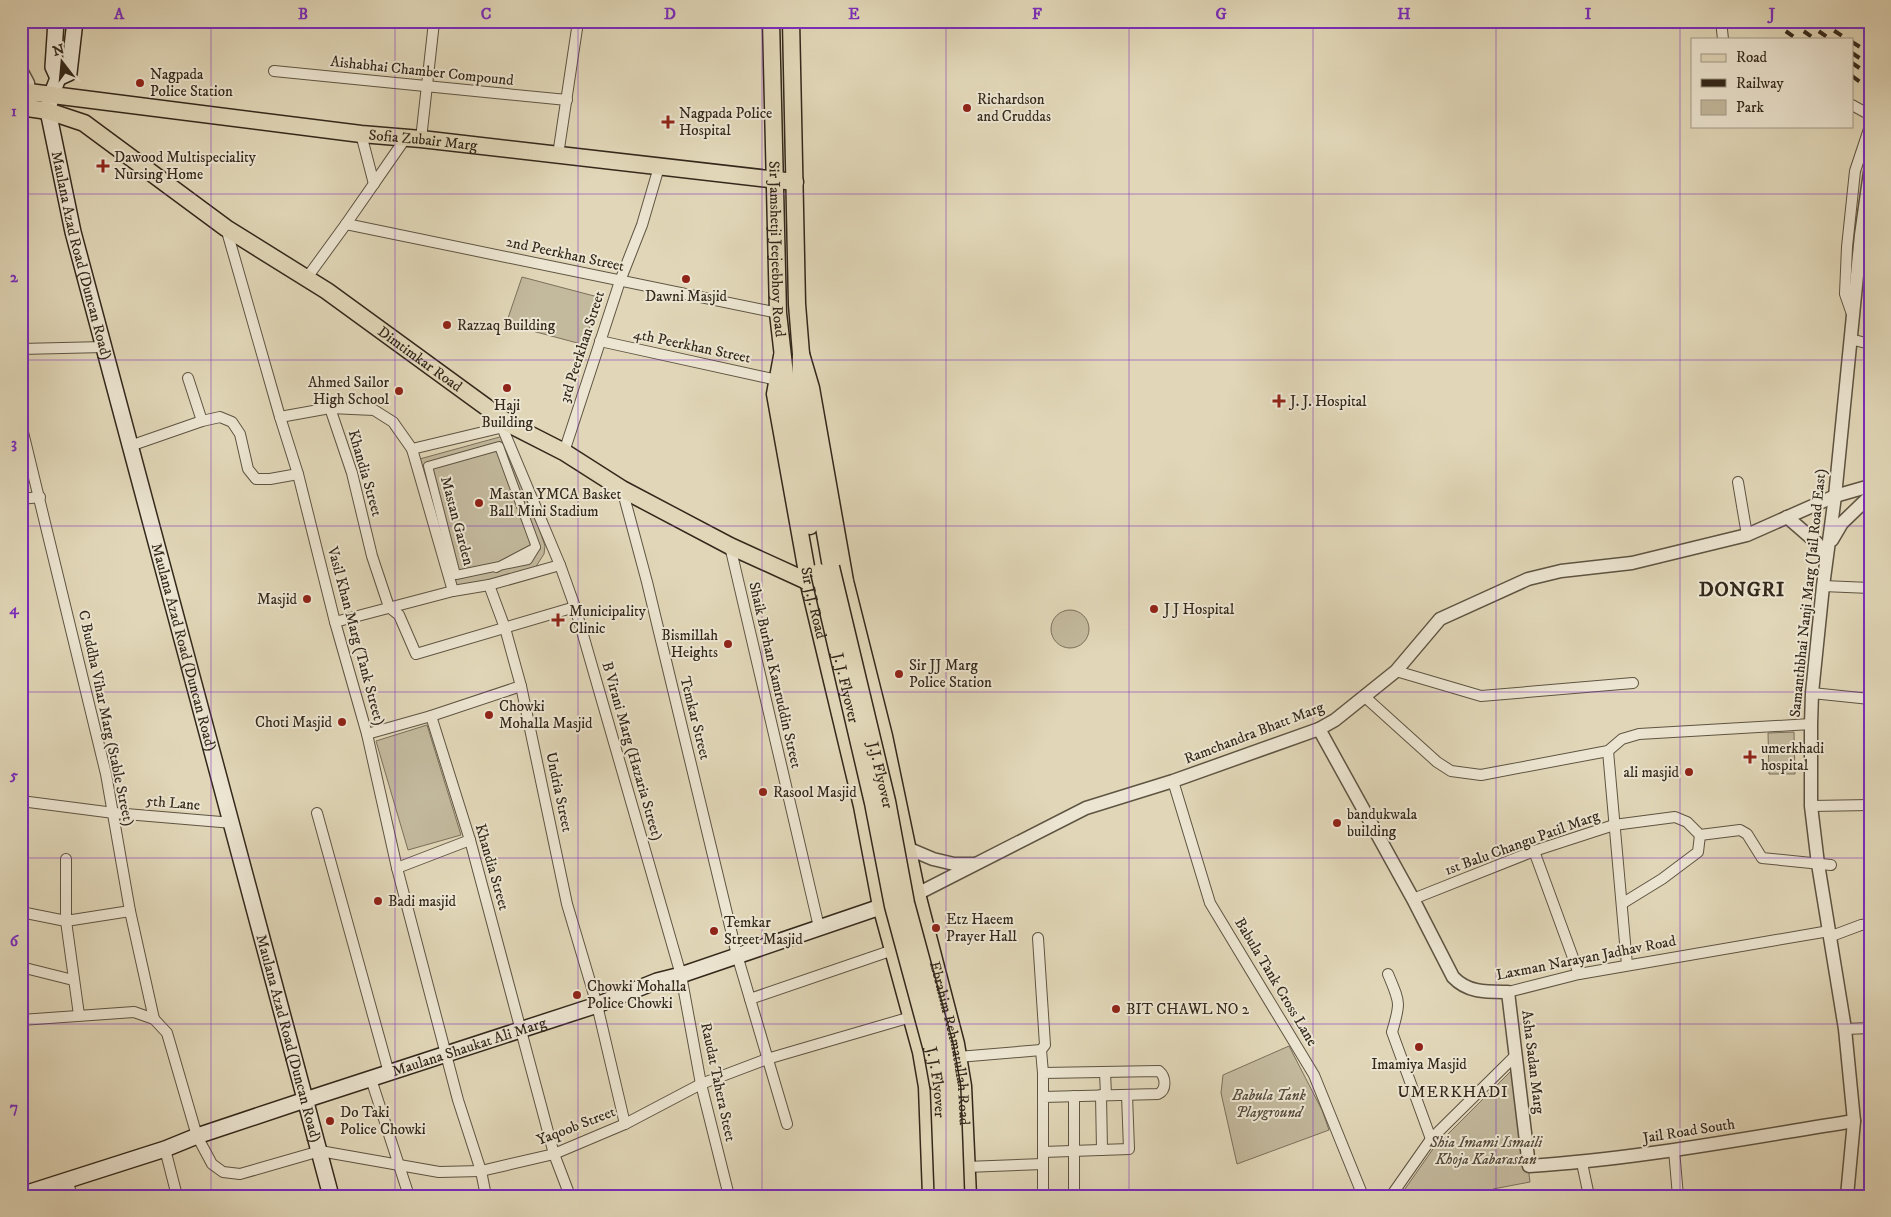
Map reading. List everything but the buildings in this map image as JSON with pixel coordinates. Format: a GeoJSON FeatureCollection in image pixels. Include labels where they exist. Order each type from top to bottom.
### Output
{"type":"FeatureCollection","features":[{"type":"Feature","properties":{"kind":"main road"},"geometry":{"type":"LineString","coordinates":[[26,100],[50,103],[58,78],[52,67],[56,21]]}},
{"type":"Feature","properties":{"kind":"main road"},"geometry":{"type":"LineString","coordinates":[[58,78],[69,73],[74,21]]}},
{"type":"Feature","properties":{"kind":"main road","name":"Sir Jamshetji Jeejeebhoy Road"},"geometry":{"type":"LineString","coordinates":[[771,21],[778,313],[782,356]]}},
{"type":"Feature","properties":{"kind":"main road","name":"Sir Jamshetji Jeejeebhoy Road"},"geometry":{"type":"LineString","coordinates":[[790,21],[797,304],[801,354]]}},
{"type":"Feature","properties":{"kind":"main road","name":"Sofia Zubair Marg"},"geometry":{"type":"LineString","coordinates":[[50,103],[413,139],[795,182]]}},
{"type":"Feature","properties":{"kind":"main road","name":"Dimtimkar Road"},"geometry":{"type":"LineString","coordinates":[[50,103],[84,123],[226,228],[327,291],[507,426],[564,452],[622,488],[730,546],[820,574]]}},
{"type":"Feature","properties":{"kind":"main road","name":"Maulana Azad Road (Duncan Road)"},"geometry":{"type":"LineString","coordinates":[[50,103],[73,232],[233,823],[304,1100],[320,1151],[331,1196]]}},
{"type":"Feature","properties":{"kind":"main road"},"geometry":{"type":"LineString","coordinates":[[801,354],[811,388],[845,581],[884,736],[917,894]]}},
{"type":"Feature","properties":{"kind":"main road","name":"J.J. Flyover"},"geometry":{"type":"LineString","coordinates":[[801,354],[800,390],[820,574],[886,800],[906,903],[945,1047],[952,1087],[956,1196]]}},
{"type":"Feature","properties":{"kind":"main road","name":"Sir J.J. Road"},"geometry":{"type":"LineString","coordinates":[[782,356],[775,394],[820,574],[881,906]]}},
{"type":"Feature","properties":{"kind":"main road","name":"J. J. Flyover"},"geometry":{"type":"LineString","coordinates":[[782,356],[820,574],[872,795],[893,906],[932,1050],[938,1089],[943,1196]]}},
{"type":"Feature","properties":{"kind":"main road","name":"Maulana Shaukat Ali Marg"},"geometry":{"type":"LineString","coordinates":[[21,1195],[165,1149],[197,1136],[521,1028],[597,1005],[657,981],[680,975],[917,894]]}},
{"type":"Feature","properties":{"kind":"main road","name":"Ebrahim Rehmatullah Road"},"geometry":{"type":"LineString","coordinates":[[917,894],[958,1057],[963,1086],[968,1196]]}},
{"type":"Feature","properties":{"kind":"main road","name":"Ebrahim Rehmatullah Road"},"geometry":{"type":"LineString","coordinates":[[881,906],[921,1052],[927,1087],[932,1196]]}},
{"type":"Feature","properties":{"kind":"street"},"geometry":{"type":"LineString","coordinates":[[306,279],[374,184],[413,139],[427,87],[434,22],[430,21]]}},
{"type":"Feature","properties":{"kind":"street"},"geometry":{"type":"LineString","coordinates":[[558,156],[578,22],[574,21]]}},
{"type":"Feature","properties":{"kind":"street"},"geometry":{"type":"LineString","coordinates":[[1721,21],[1723,38]]}},
{"type":"Feature","properties":{"kind":"street"},"geometry":{"type":"LineString","coordinates":[[21,70],[26,100]]}},
{"type":"Feature","properties":{"kind":"street","name":"Aishabhai Chamber Compound"},"geometry":{"type":"LineString","coordinates":[[274,71],[567,100]]}},
{"type":"Feature","properties":{"kind":"street"},"geometry":{"type":"LineString","coordinates":[[1854,106],[1870,115]]}},
{"type":"Feature","properties":{"kind":"street"},"geometry":{"type":"LineString","coordinates":[[1853,317],[1845,294],[1847,247],[1855,171],[1870,126]]}},
{"type":"Feature","properties":{"kind":"street"},"geometry":{"type":"LineString","coordinates":[[362,134],[374,184]]}},
{"type":"Feature","properties":{"kind":"street","name":"3rd Peerkhan Street"},"geometry":{"type":"LineString","coordinates":[[564,452],[620,281],[642,225],[658,167]]}},
{"type":"Feature","properties":{"kind":"street","name":"Samanthbhai Nanji Marg (Jail Road East)"},"geometry":{"type":"LineString","coordinates":[[1847,1196],[1854,1121],[1845,1029],[1818,864],[1812,806],[1811,724],[1812,693],[1823,586],[1835,496],[1861,235],[1870,172]]}},
{"type":"Feature","properties":{"kind":"street","name":"2nd Peerkhan Street"},"geometry":{"type":"LineString","coordinates":[[346,224],[778,313]]}},
{"type":"Feature","properties":{"kind":"street","name":"Vasil Khan Marg (Tank Street)"},"geometry":{"type":"LineString","coordinates":[[226,228],[298,474],[335,622],[367,734],[397,868],[458,1100],[482,1171],[486,1196]]}},
{"type":"Feature","properties":{"kind":"street"},"geometry":{"type":"LineString","coordinates":[[1850,339],[1870,344]]}},
{"type":"Feature","properties":{"kind":"street","name":"4th Peerkhan Street"},"geometry":{"type":"LineString","coordinates":[[600,341],[777,380]]}},
{"type":"Feature","properties":{"kind":"street"},"geometry":{"type":"LineString","coordinates":[[21,349],[104,347]]}},
{"type":"Feature","properties":{"kind":"street"},"geometry":{"type":"LineString","coordinates":[[188,378],[202,421]]}},
{"type":"Feature","properties":{"kind":"street"},"geometry":{"type":"LineString","coordinates":[[280,417],[330,408],[374,410],[393,422],[412,449],[453,591]]}},
{"type":"Feature","properties":{"kind":"street","name":"Khandia Street"},"geometry":{"type":"LineString","coordinates":[[330,408],[352,473],[372,556],[389,607],[399,615],[416,654],[505,628]]}},
{"type":"Feature","properties":{"kind":"street"},"geometry":{"type":"LineString","coordinates":[[130,446],[202,421],[220,417],[232,422],[240,434],[248,469],[256,479],[270,479],[298,474]]}},
{"type":"Feature","properties":{"kind":"street","name":"C Buddha Vihar Marg (Stable Street)"},"geometry":{"type":"LineString","coordinates":[[21,424],[106,774],[130,911],[154,1019]]}},
{"type":"Feature","properties":{"kind":"street"},"geometry":{"type":"LineString","coordinates":[[412,449],[507,426]]}},
{"type":"Feature","properties":{"kind":"street","name":"B Virani Marg (Hazaria Street)"},"geometry":{"type":"LineString","coordinates":[[507,426],[575,607],[680,975]]}},
{"type":"Feature","properties":{"kind":"street","name":"Mastan Garden"},"geometry":{"type":"LineString","coordinates":[[499,446],[536,547],[528,560],[496,568],[456,575],[428,466],[499,446]]}},
{"type":"Feature","properties":{"kind":"street"},"geometry":{"type":"LineString","coordinates":[[1738,482],[1747,535]]}},
{"type":"Feature","properties":{"kind":"street","name":"Ramchandra Bhatt Marg"},"geometry":{"type":"LineString","coordinates":[[917,894],[1086,808],[1319,729],[1335,720],[1396,671],[1440,619],[1528,579],[1560,571],[1632,563],[1747,535],[1835,496],[1870,486]]}},
{"type":"Feature","properties":{"kind":"street","name":"Temkar Street"},"geometry":{"type":"LineString","coordinates":[[622,488],[647,582],[737,955],[787,1124]]}},
{"type":"Feature","properties":{"kind":"street"},"geometry":{"type":"LineString","coordinates":[[1787,517],[1827,553],[1842,523],[1870,496]]}},
{"type":"Feature","properties":{"kind":"street"},"geometry":{"type":"LineString","coordinates":[[21,499],[40,497]]}},
{"type":"Feature","properties":{"kind":"street","name":"Shaik Burhan Kamruddin Street"},"geometry":{"type":"LineString","coordinates":[[730,546],[819,927]]}},
{"type":"Feature","properties":{"kind":"street"},"geometry":{"type":"LineString","coordinates":[[335,622],[453,591],[490,585],[560,564]]}},
{"type":"Feature","properties":{"kind":"street","name":"Undria Street"},"geometry":{"type":"LineString","coordinates":[[490,585],[505,628],[521,686],[567,904],[597,1005],[625,1124]]}},
{"type":"Feature","properties":{"kind":"street"},"geometry":{"type":"LineString","coordinates":[[1823,586],[1870,588]]}},
{"type":"Feature","properties":{"kind":"street"},"geometry":{"type":"LineString","coordinates":[[505,628],[575,607]]}},
{"type":"Feature","properties":{"kind":"street"},"geometry":{"type":"LineString","coordinates":[[1396,671],[1481,696],[1633,683]]}},
{"type":"Feature","properties":{"kind":"street"},"geometry":{"type":"LineString","coordinates":[[367,734],[431,716],[521,686]]}},
{"type":"Feature","properties":{"kind":"street"},"geometry":{"type":"LineString","coordinates":[[1812,693],[1870,699]]}},
{"type":"Feature","properties":{"kind":"street"},"geometry":{"type":"LineString","coordinates":[[1365,697],[1437,762],[1451,771],[1481,775],[1608,751],[1622,739],[1639,734],[1811,724]]}},
{"type":"Feature","properties":{"kind":"street","name":"Khandia Street"},"geometry":{"type":"LineString","coordinates":[[431,716],[470,840],[554,1154],[570,1196]]}},
{"type":"Feature","properties":{"kind":"street","name":"Laxman Narayan Jadhav Road"},"geometry":{"type":"LineString","coordinates":[[1319,729],[1413,899],[1453,977],[1460,984],[1475,991],[1508,992],[1578,974],[1829,934],[1870,924]]}},
{"type":"Feature","properties":{"kind":"street"},"geometry":{"type":"LineString","coordinates":[[1608,751],[1627,965]]}},
{"type":"Feature","properties":{"kind":"street","name":"Babula Tank Cross Lane"},"geometry":{"type":"LineString","coordinates":[[1173,780],[1210,903],[1314,1074],[1363,1196]]}},
{"type":"Feature","properties":{"kind":"street","name":"5th Lane"},"geometry":{"type":"LineString","coordinates":[[21,801],[114,813],[233,823]]}},
{"type":"Feature","properties":{"kind":"street"},"geometry":{"type":"LineString","coordinates":[[1812,806],[1870,805]]}},
{"type":"Feature","properties":{"kind":"street"},"geometry":{"type":"LineString","coordinates":[[318,813],[389,1073]]}},
{"type":"Feature","properties":{"kind":"street","name":"1st Balu Changu Patil Marg"},"geometry":{"type":"LineString","coordinates":[[1413,899],[1534,851],[1614,825],[1675,817],[1688,822],[1700,835]]}},
{"type":"Feature","properties":{"kind":"street"},"geometry":{"type":"LineString","coordinates":[[1623,903],[1662,879],[1698,852],[1700,835],[1740,830],[1747,834],[1762,858],[1831,865]]}},
{"type":"Feature","properties":{"kind":"street"},"geometry":{"type":"LineString","coordinates":[[397,868],[470,840]]}},
{"type":"Feature","properties":{"kind":"street"},"geometry":{"type":"LineString","coordinates":[[907,848],[954,864],[978,863]]}},
{"type":"Feature","properties":{"kind":"street"},"geometry":{"type":"LineString","coordinates":[[1534,851],[1578,974]]}},
{"type":"Feature","properties":{"kind":"street"},"geometry":{"type":"LineString","coordinates":[[66,859],[66,921],[80,1015]]}},
{"type":"Feature","properties":{"kind":"street"},"geometry":{"type":"LineString","coordinates":[[21,912],[66,921],[130,911]]}},
{"type":"Feature","properties":{"kind":"street"},"geometry":{"type":"LineString","coordinates":[[1038,938],[1044,1045],[1041,1050],[1043,1073],[1043,1192]]}},
{"type":"Feature","properties":{"kind":"street"},"geometry":{"type":"LineString","coordinates":[[750,999],[893,950]]}},
{"type":"Feature","properties":{"kind":"street"},"geometry":{"type":"LineString","coordinates":[[21,967],[74,980]]}},
{"type":"Feature","properties":{"kind":"street"},"geometry":{"type":"LineString","coordinates":[[1388,974],[1397,995],[1399,1006],[1392,1032],[1430,1139]]}},
{"type":"Feature","properties":{"kind":"street","name":"Raudat Tahera Steet"},"geometry":{"type":"LineString","coordinates":[[680,975],[701,1084],[729,1196]]}},
{"type":"Feature","properties":{"kind":"street","name":"Asha Sadan Marg"},"geometry":{"type":"LineString","coordinates":[[1508,992],[1529,1166]]}},
{"type":"Feature","properties":{"kind":"street"},"geometry":{"type":"LineString","coordinates":[[21,1020],[134,1012],[154,1019]]}},
{"type":"Feature","properties":{"kind":"street","name":"Yaqoob Street"},"geometry":{"type":"LineString","coordinates":[[154,1019],[167,1033],[197,1136],[212,1164],[224,1172],[240,1174],[320,1151],[439,1172],[482,1171],[554,1154],[625,1124],[701,1084],[767,1059],[911,1017]]}},
{"type":"Feature","properties":{"kind":"street"},"geometry":{"type":"LineString","coordinates":[[1845,1029],[1870,1028]]}},
{"type":"Feature","properties":{"kind":"street"},"geometry":{"type":"LineString","coordinates":[[958,1057],[1041,1050]]}},
{"type":"Feature","properties":{"kind":"street"},"geometry":{"type":"LineString","coordinates":[[1391,1196],[1430,1139],[1516,1055]]}},
{"type":"Feature","properties":{"kind":"street"},"geometry":{"type":"LineString","coordinates":[[1042,1097],[1158,1094],[1164,1088],[1162,1074],[1159,1071],[1043,1073]]}},
{"type":"Feature","properties":{"kind":"street"},"geometry":{"type":"LineString","coordinates":[[1102,1150],[1104,1072]]}},
{"type":"Feature","properties":{"kind":"street"},"geometry":{"type":"LineString","coordinates":[[371,1079],[409,1196]]}},
{"type":"Feature","properties":{"kind":"street"},"geometry":{"type":"LineString","coordinates":[[1043,1152],[1128,1149],[1127,1095]]}},
{"type":"Feature","properties":{"kind":"street"},"geometry":{"type":"LineString","coordinates":[[1074,1096],[1074,1191]]}},
{"type":"Feature","properties":{"kind":"street","name":"Jail Road South"},"geometry":{"type":"LineString","coordinates":[[1529,1166],[1582,1163],[1854,1121]]}},
{"type":"Feature","properties":{"kind":"street"},"geometry":{"type":"LineString","coordinates":[[165,1149],[177,1196]]}},
{"type":"Feature","properties":{"kind":"street"},"geometry":{"type":"LineString","coordinates":[[1674,1150],[1678,1196]]}},
{"type":"Feature","properties":{"kind":"street"},"geometry":{"type":"LineString","coordinates":[[1582,1163],[1589,1196]]}},
{"type":"Feature","properties":{"kind":"street"},"geometry":{"type":"LineString","coordinates":[[966,1167],[1043,1164]]}},
{"type":"Feature","properties":{"kind":"street"},"geometry":{"type":"LineString","coordinates":[[67,1180],[72,1196]]}},
{"type":"Feature","properties":{"kind":"green space"},"geometry":{"type":"Polygon","coordinates":[[[522,277],[598,297],[585,345],[506,324],[522,277]]]}},
{"type":"Feature","properties":{"kind":"green space","name":"Mastan YMCA Basket Ball Mini Stadium"},"geometry":{"type":"Polygon","coordinates":[[[507,435],[545,546],[544,554],[535,568],[470,587],[457,585],[450,579],[416,460],[507,435]]]}},
{"type":"Feature","properties":{"kind":"green space"},"geometry":{"type":"Polygon","coordinates":[[[1070,610],[1083,616],[1089,629],[1083,642],[1070,648],[1057,642],[1051,629],[1057,616],[1070,610]]]}},
{"type":"Feature","properties":{"kind":"green space"},"geometry":{"type":"Polygon","coordinates":[[[427,725],[461,835],[408,850],[376,741],[427,725]]]}},
{"type":"Feature","properties":{"kind":"green space"},"geometry":{"type":"Polygon","coordinates":[[[1794,732],[1795,774],[1769,774],[1768,733],[1794,732]]]}},
{"type":"Feature","properties":{"kind":"green space","name":"Babula Tank Playground"},"geometry":{"type":"Polygon","coordinates":[[[1289,1046],[1322,1110],[1329,1130],[1237,1164],[1221,1093],[1223,1075],[1289,1046]]]}},
{"type":"Feature","properties":{"kind":"green space","name":"Shia Imami Ismaili Khoja Kabarastan"},"geometry":{"type":"Polygon","coordinates":[[[1515,1067],[1530,1182],[1493,1189],[1495,1196],[1400,1196],[1433,1149],[1515,1067]]]}},
{"type":"Feature","properties":{"kind":"railway"},"geometry":{"type":"LineString","coordinates":[[1771,21],[1796,38]]}},
{"type":"Feature","properties":{"kind":"railway"},"geometry":{"type":"LineString","coordinates":[[1789,21],[1814,38]]}},
{"type":"Feature","properties":{"kind":"railway"},"geometry":{"type":"LineString","coordinates":[[1804,21],[1829,38]]}},
{"type":"Feature","properties":{"kind":"railway"},"geometry":{"type":"LineString","coordinates":[[1819,21],[1845,38]]}},
{"type":"Feature","properties":{"kind":"railway"},"geometry":{"type":"LineString","coordinates":[[1854,43],[1870,53]]}},
{"type":"Feature","properties":{"kind":"railway"},"geometry":{"type":"LineString","coordinates":[[1854,54],[1870,65]]}},
{"type":"Feature","properties":{"kind":"railway"},"geometry":{"type":"LineString","coordinates":[[1854,64],[1870,75]]}},
{"type":"Feature","properties":{"kind":"railway"},"geometry":{"type":"LineString","coordinates":[[1854,77],[1870,89]]}},
{"type":"Feature","properties":{"kind":"place","name":"Nagpada Police Station"},"geometry":{"type":"Point","coordinates":[140,83]}},
{"type":"Feature","properties":{"kind":"place","name":"Richardson and Cruddas"},"geometry":{"type":"Point","coordinates":[967,108]}},
{"type":"Feature","properties":{"kind":"place","name":"Nagpada Police Hospital"},"geometry":{"type":"Point","coordinates":[668,122]}},
{"type":"Feature","properties":{"kind":"place","name":"Dawood Multispeciality Nursing Home"},"geometry":{"type":"Point","coordinates":[103,166]}},
{"type":"Feature","properties":{"kind":"place","name":"Dawni Masjid"},"geometry":{"type":"Point","coordinates":[686,279]}},
{"type":"Feature","properties":{"kind":"place","name":"Razzaq Building"},"geometry":{"type":"Point","coordinates":[447,325]}},
{"type":"Feature","properties":{"kind":"place","name":"Haji Building"},"geometry":{"type":"Point","coordinates":[507,388]}},
{"type":"Feature","properties":{"kind":"place","name":"Ahmed Sailor High School"},"geometry":{"type":"Point","coordinates":[399,391]}},
{"type":"Feature","properties":{"kind":"place","name":"J. J. Hospital"},"geometry":{"type":"Point","coordinates":[1279,401]}},
{"type":"Feature","properties":{"kind":"place","name":"Mastan YMCA Basket Ball Mini Stadium"},"geometry":{"type":"Point","coordinates":[479,503]}},
{"type":"Feature","properties":{"kind":"place","name":"Masjid"},"geometry":{"type":"Point","coordinates":[307,599]}},
{"type":"Feature","properties":{"kind":"place","name":"J J Hospital"},"geometry":{"type":"Point","coordinates":[1154,609]}},
{"type":"Feature","properties":{"kind":"place","name":"Municipality Clinic"},"geometry":{"type":"Point","coordinates":[558,620]}},
{"type":"Feature","properties":{"kind":"place","name":"Bismillah Heights"},"geometry":{"type":"Point","coordinates":[728,644]}},
{"type":"Feature","properties":{"kind":"place","name":"Sir JJ Marg Police Station"},"geometry":{"type":"Point","coordinates":[899,674]}},
{"type":"Feature","properties":{"kind":"place","name":"Chowki Mohalla Masjid"},"geometry":{"type":"Point","coordinates":[489,715]}},
{"type":"Feature","properties":{"kind":"place","name":"Choti Masjid"},"geometry":{"type":"Point","coordinates":[342,722]}},
{"type":"Feature","properties":{"kind":"place","name":"umerkhadi hospital"},"geometry":{"type":"Point","coordinates":[1750,757]}},
{"type":"Feature","properties":{"kind":"place","name":"ali masjid"},"geometry":{"type":"Point","coordinates":[1689,772]}},
{"type":"Feature","properties":{"kind":"place","name":"Rasool Masjid"},"geometry":{"type":"Point","coordinates":[763,792]}},
{"type":"Feature","properties":{"kind":"place","name":"bandukwala building"},"geometry":{"type":"Point","coordinates":[1337,823]}},
{"type":"Feature","properties":{"kind":"place","name":"Badi masjid"},"geometry":{"type":"Point","coordinates":[378,901]}},
{"type":"Feature","properties":{"kind":"place","name":"Etz Haeem Prayer Hall"},"geometry":{"type":"Point","coordinates":[936,928]}},
{"type":"Feature","properties":{"kind":"place","name":"Temkar Street Masjid"},"geometry":{"type":"Point","coordinates":[714,931]}},
{"type":"Feature","properties":{"kind":"place","name":"Chowki Mohalla Police Chowki"},"geometry":{"type":"Point","coordinates":[577,995]}},
{"type":"Feature","properties":{"kind":"place","name":"BIT CHAWL NO 2"},"geometry":{"type":"Point","coordinates":[1116,1009]}},
{"type":"Feature","properties":{"kind":"place","name":"Imamiya Masjid"},"geometry":{"type":"Point","coordinates":[1419,1047]}},
{"type":"Feature","properties":{"kind":"place","name":"Do Taki Police Chowki"},"geometry":{"type":"Point","coordinates":[330,1121]}},
{"type":"Feature","properties":{"kind":"district","name":"DONGRI"},"geometry":{"type":"Point","coordinates":[1742,590]}},
{"type":"Feature","properties":{"kind":"district","name":"UMERKHADI"},"geometry":{"type":"Point","coordinates":[1453,1092]}}]}
